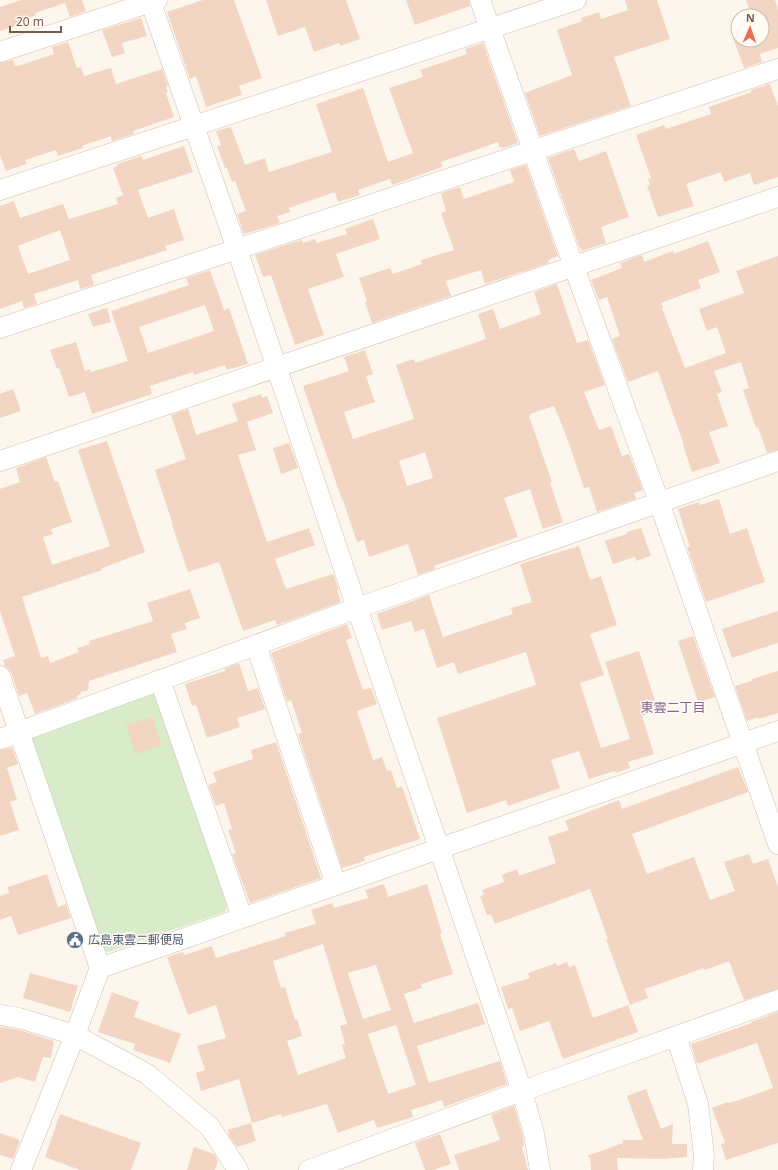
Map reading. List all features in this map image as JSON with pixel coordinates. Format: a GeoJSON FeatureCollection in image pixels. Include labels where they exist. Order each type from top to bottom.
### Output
{"type":"FeatureCollection","features":[{"type":"Feature","properties":{"kind":"street"},"geometry":{"type":"LineString","coordinates":[[480,0],[659,502],[778,844]]}},
{"type":"Feature","properties":{"kind":"street"},"geometry":{"type":"LineString","coordinates":[[0,190],[576,0]]}},
{"type":"Feature","properties":{"kind":"street"},"geometry":{"type":"LineString","coordinates":[[0,52],[152,1],[193,126],[237,249],[357,608],[522,1091],[534,1134],[540,1170]]}},
{"type":"Feature","properties":{"kind":"street"},"geometry":{"type":"LineString","coordinates":[[0,328],[778,69]]}},
{"type":"Feature","properties":{"kind":"street"},"geometry":{"type":"LineString","coordinates":[[0,461],[778,197]]}},
{"type":"Feature","properties":{"kind":"street"},"geometry":{"type":"LineString","coordinates":[[0,739],[357,608],[778,461]]}},
{"type":"Feature","properties":{"kind":"street"},"geometry":{"type":"LineString","coordinates":[[256,645],[336,885]]}},
{"type":"Feature","properties":{"kind":"street"},"geometry":{"type":"LineString","coordinates":[[0,676],[100,968],[21,1170]]}},
{"type":"Feature","properties":{"kind":"street"},"geometry":{"type":"LineString","coordinates":[[160,680],[242,917]]}},
{"type":"Feature","properties":{"kind":"street"},"geometry":{"type":"LineString","coordinates":[[100,968],[439,848],[778,731]]}},
{"type":"Feature","properties":{"kind":"street"},"geometry":{"type":"LineString","coordinates":[[309,1170],[522,1091],[778,1000]]}},
{"type":"Feature","properties":{"kind":"street"},"geometry":{"type":"LineString","coordinates":[[0,1015],[19,1018],[75,1035],[147,1074],[210,1127],[238,1170]]}},
{"type":"Feature","properties":{"kind":"street"},"geometry":{"type":"LineString","coordinates":[[676,1036],[698,1104],[704,1156],[703,1170]]}},
{"type":"Feature","properties":{"kind":"green space"},"geometry":{"type":"Polygon","coordinates":[[[150,691],[158,694],[229,901],[225,912],[108,952],[100,949],[31,742],[32,734],[150,691]]]}},
{"type":"Feature","properties":{"kind":"building"},"geometry":{"type":"Polygon","coordinates":[[[21,0],[82,0],[86,11],[70,17],[65,3],[35,13],[36,15],[26,19],[27,22],[0,31],[0,7],[21,0]]]}},
{"type":"Feature","properties":{"kind":"building"},"geometry":{"type":"Polygon","coordinates":[[[203,0],[234,0],[262,78],[239,86],[242,95],[206,107],[196,76],[190,79],[167,12],[203,0]]]}},
{"type":"Feature","properties":{"kind":"building"},"geometry":{"type":"Polygon","coordinates":[[[266,0],[346,0],[360,39],[340,46],[339,43],[314,52],[305,27],[278,36],[266,0]]]}},
{"type":"Feature","properties":{"kind":"building"},"geometry":{"type":"Polygon","coordinates":[[[406,0],[469,0],[470,6],[415,25],[406,0]]]}},
{"type":"Feature","properties":{"kind":"building"},"geometry":{"type":"Polygon","coordinates":[[[625,0],[657,0],[670,39],[614,57],[631,106],[540,136],[525,93],[572,75],[557,30],[582,21],[581,18],[599,12],[601,19],[628,10],[625,0]]]}},
{"type":"Feature","properties":{"kind":"building"},"geometry":{"type":"Polygon","coordinates":[[[746,0],[775,0],[778,10],[778,48],[760,54],[762,62],[744,68],[737,48],[770,48],[770,8],[749,8],[746,0]]]}},
{"type":"Feature","properties":{"kind":"building"},"geometry":{"type":"Polygon","coordinates":[[[141,18],[147,36],[122,43],[125,53],[112,57],[102,30],[141,18]]]}},
{"type":"Feature","properties":{"kind":"building"},"geometry":{"type":"Polygon","coordinates":[[[68,42],[77,68],[81,67],[84,76],[111,68],[116,84],[162,69],[168,86],[166,87],[168,92],[166,93],[174,117],[133,131],[134,134],[112,141],[111,136],[82,146],[83,148],[58,156],[56,150],[25,160],[27,164],[6,171],[0,155],[0,63],[13,60],[15,66],[21,65],[54,54],[52,47],[68,42]]]}},
{"type":"Feature","properties":{"kind":"building"},"geometry":{"type":"Polygon","coordinates":[[[483,43],[518,143],[500,148],[498,142],[441,162],[442,167],[392,185],[390,179],[358,190],[360,195],[338,202],[335,192],[289,208],[290,212],[277,216],[280,223],[244,234],[237,214],[246,211],[235,181],[232,182],[227,168],[225,168],[217,146],[221,145],[216,131],[231,127],[245,165],[265,158],[269,172],[332,152],[316,104],[363,88],[388,162],[413,153],[389,88],[423,77],[420,70],[467,54],[465,49],[483,43]]]}},
{"type":"Feature","properties":{"kind":"building"},"geometry":{"type":"Polygon","coordinates":[[[770,84],[778,106],[778,177],[754,185],[750,173],[724,182],[721,172],[686,184],[694,206],[658,217],[647,186],[650,185],[648,179],[651,178],[636,135],[664,125],[666,129],[711,114],[709,107],[770,84]]]}},
{"type":"Feature","properties":{"kind":"building"},"geometry":{"type":"Polygon","coordinates":[[[184,146],[193,172],[138,190],[148,218],[174,209],[184,240],[165,246],[167,250],[91,275],[94,285],[80,289],[78,280],[34,294],[37,304],[24,308],[22,301],[0,309],[0,206],[14,201],[20,218],[63,204],[69,219],[118,204],[116,198],[123,195],[113,168],[118,166],[117,164],[141,156],[143,160],[184,146]],[[60,230],[18,246],[28,274],[70,260],[60,230]]]}},
{"type":"Feature","properties":{"kind":"building"},"geometry":{"type":"Polygon","coordinates":[[[574,149],[579,161],[606,151],[629,217],[601,227],[606,243],[582,251],[548,158],[574,149]]]}},
{"type":"Feature","properties":{"kind":"building"},"geometry":{"type":"Polygon","coordinates":[[[526,165],[558,256],[548,260],[549,263],[485,284],[481,270],[446,281],[451,296],[372,323],[359,278],[390,268],[393,274],[422,264],[421,260],[454,250],[441,213],[446,211],[441,193],[460,187],[464,199],[514,182],[510,170],[526,165]]]}},
{"type":"Feature","properties":{"kind":"building"},"geometry":{"type":"Polygon","coordinates":[[[373,219],[380,239],[336,254],[344,277],[308,289],[324,335],[295,345],[271,275],[263,277],[255,255],[301,240],[303,243],[315,239],[317,243],[347,234],[345,229],[373,219]]]}},
{"type":"Feature","properties":{"kind":"building"},"geometry":{"type":"Polygon","coordinates":[[[708,241],[720,272],[698,280],[701,288],[661,303],[662,308],[685,368],[726,353],[717,327],[707,331],[699,309],[744,293],[736,271],[778,256],[778,450],[767,453],[758,427],[756,428],[743,390],[749,388],[741,362],[714,371],[722,392],[717,394],[728,426],[709,432],[720,463],[692,472],[658,371],[628,382],[612,339],[620,336],[607,297],[599,300],[591,280],[622,268],[620,263],[642,255],[644,262],[673,251],[674,254],[708,241]]]}},
{"type":"Feature","properties":{"kind":"building"},"geometry":{"type":"Polygon","coordinates":[[[210,270],[224,310],[229,308],[248,364],[227,370],[225,365],[194,375],[193,372],[150,386],[152,394],[92,414],[85,392],[69,397],[59,368],[57,369],[50,350],[76,342],[85,371],[90,369],[91,372],[128,361],[111,311],[189,285],[186,278],[210,270]],[[205,305],[139,327],[148,353],[214,331],[205,305]]]}},
{"type":"Feature","properties":{"kind":"building"},"geometry":{"type":"Polygon","coordinates":[[[557,284],[577,343],[588,340],[605,385],[584,392],[599,430],[611,426],[622,456],[629,454],[643,490],[634,493],[636,499],[597,512],[589,487],[584,488],[566,435],[554,406],[530,414],[529,416],[552,482],[550,482],[563,522],[543,529],[530,489],[504,498],[518,537],[434,566],[435,569],[418,575],[408,544],[369,557],[364,540],[357,542],[303,386],[349,371],[344,357],[365,350],[373,374],[366,376],[375,402],[344,412],[353,439],[414,419],[396,365],[414,359],[415,363],[486,339],[478,314],[493,309],[500,329],[541,314],[534,292],[557,284]],[[425,452],[399,461],[407,486],[433,478],[425,452]]]}},
{"type":"Feature","properties":{"kind":"building"},"geometry":{"type":"Polygon","coordinates":[[[107,308],[111,322],[93,327],[88,314],[107,308]]]}},
{"type":"Feature","properties":{"kind":"building"},"geometry":{"type":"Polygon","coordinates":[[[13,389],[21,411],[0,418],[0,394],[13,389]]]}},
{"type":"Feature","properties":{"kind":"building"},"geometry":{"type":"Polygon","coordinates":[[[261,394],[262,398],[267,396],[273,413],[247,422],[256,450],[238,455],[267,542],[309,528],[315,545],[275,559],[286,589],[333,574],[339,590],[337,590],[341,602],[277,625],[275,620],[243,631],[219,562],[188,572],[155,470],[186,459],[171,415],[188,409],[196,435],[238,421],[232,404],[261,394]]]}},
{"type":"Feature","properties":{"kind":"building"},"geometry":{"type":"Polygon","coordinates":[[[107,441],[145,552],[102,568],[102,570],[22,597],[41,658],[48,656],[50,663],[79,652],[77,648],[90,644],[89,641],[153,621],[147,603],[190,589],[200,618],[185,623],[187,629],[171,634],[177,652],[89,681],[88,690],[81,692],[81,694],[77,696],[78,698],[35,714],[27,693],[19,696],[11,672],[5,666],[3,660],[15,656],[0,611],[0,489],[20,482],[16,468],[46,457],[55,482],[58,481],[72,522],[51,529],[53,534],[43,537],[52,565],[110,546],[78,450],[107,441]]]}},
{"type":"Feature","properties":{"kind":"building"},"geometry":{"type":"Polygon","coordinates":[[[289,443],[298,468],[281,474],[273,448],[289,443]]]}},
{"type":"Feature","properties":{"kind":"building"},"geometry":{"type":"Polygon","coordinates":[[[719,499],[730,534],[747,528],[765,582],[706,602],[687,547],[690,547],[678,509],[699,502],[700,505],[719,499]]]}},
{"type":"Feature","properties":{"kind":"building"},"geometry":{"type":"Polygon","coordinates":[[[641,528],[651,556],[636,561],[635,557],[613,564],[605,541],[641,528]]]}},
{"type":"Feature","properties":{"kind":"building"},"geometry":{"type":"Polygon","coordinates":[[[579,546],[590,580],[601,576],[617,625],[590,634],[604,675],[580,683],[601,748],[630,739],[605,662],[639,651],[658,710],[642,716],[654,754],[628,762],[630,768],[616,773],[615,771],[589,779],[579,751],[551,760],[560,788],[508,806],[506,800],[467,813],[437,718],[536,685],[526,652],[458,674],[454,662],[437,668],[424,629],[415,632],[411,621],[382,630],[377,614],[429,595],[443,637],[513,614],[511,608],[532,602],[520,564],[579,546]]]}},
{"type":"Feature","properties":{"kind":"building"},"geometry":{"type":"Polygon","coordinates":[[[778,611],[778,643],[732,658],[722,629],[778,611]]]}},
{"type":"Feature","properties":{"kind":"building"},"geometry":{"type":"Polygon","coordinates":[[[347,624],[352,638],[346,640],[363,690],[371,688],[377,704],[357,711],[373,760],[382,757],[387,771],[391,770],[397,788],[402,786],[420,839],[364,857],[365,861],[342,868],[298,734],[302,733],[291,700],[287,702],[271,653],[347,624]]]}},
{"type":"Feature","properties":{"kind":"building"},"geometry":{"type":"Polygon","coordinates":[[[693,636],[715,697],[698,702],[678,641],[693,636]]]}},
{"type":"Feature","properties":{"kind":"building"},"geometry":{"type":"Polygon","coordinates":[[[239,663],[248,691],[258,688],[265,709],[237,718],[240,727],[207,738],[196,705],[192,706],[185,684],[225,671],[224,669],[239,663]]]}},
{"type":"Feature","properties":{"kind":"building"},"geometry":{"type":"Polygon","coordinates":[[[778,671],[778,713],[747,721],[735,686],[778,671]]]}},
{"type":"Feature","properties":{"kind":"building"},"geometry":{"type":"Polygon","coordinates":[[[152,717],[162,745],[136,754],[126,725],[152,717]]]}},
{"type":"Feature","properties":{"kind":"building"},"geometry":{"type":"Polygon","coordinates":[[[276,742],[321,878],[250,903],[232,854],[236,853],[228,830],[232,829],[224,803],[216,806],[208,785],[217,782],[213,772],[253,759],[251,750],[276,742]]]}},
{"type":"Feature","properties":{"kind":"building"},"geometry":{"type":"Polygon","coordinates":[[[12,747],[18,764],[7,768],[17,800],[10,802],[19,830],[0,836],[0,750],[12,747]]]}},
{"type":"Feature","properties":{"kind":"building"},"geometry":{"type":"Polygon","coordinates":[[[738,767],[748,792],[632,834],[647,874],[694,857],[710,900],[735,891],[724,862],[749,854],[753,864],[768,859],[778,887],[778,989],[744,1000],[729,961],[705,970],[704,968],[645,989],[648,998],[630,1005],[590,889],[495,924],[491,914],[487,915],[480,896],[484,895],[482,890],[504,882],[502,875],[517,869],[519,876],[556,863],[548,837],[569,830],[565,821],[619,800],[622,809],[738,767]]]}},
{"type":"Feature","properties":{"kind":"building"},"geometry":{"type":"Polygon","coordinates":[[[47,874],[58,907],[66,904],[71,918],[18,935],[11,916],[0,920],[0,896],[9,893],[8,887],[47,874]]]}},
{"type":"Feature","properties":{"kind":"building"},"geometry":{"type":"Polygon","coordinates":[[[384,884],[388,897],[427,884],[442,933],[440,934],[453,974],[421,984],[422,988],[404,994],[414,1023],[478,1003],[485,1024],[417,1046],[429,1083],[500,1061],[507,1084],[444,1107],[442,1100],[411,1110],[413,1117],[377,1128],[374,1120],[338,1133],[327,1104],[282,1117],[281,1114],[252,1123],[239,1079],[201,1091],[196,1073],[205,1070],[197,1046],[226,1038],[216,1005],[188,1015],[167,957],[183,952],[184,955],[212,946],[216,958],[286,936],[285,933],[316,924],[311,910],[332,903],[334,908],[368,898],[365,890],[384,884]],[[323,944],[273,961],[281,988],[285,987],[295,1020],[297,1019],[302,1036],[287,1041],[298,1075],[346,1058],[342,1045],[345,1044],[340,1026],[347,1024],[323,944]],[[376,965],[348,973],[363,1019],[391,1010],[376,965]],[[396,1025],[368,1034],[388,1094],[416,1085],[396,1025]]]}},
{"type":"Feature","properties":{"kind":"building"},"geometry":{"type":"Polygon","coordinates":[[[567,962],[569,967],[575,965],[593,1018],[628,1005],[638,1032],[563,1059],[549,1021],[520,1031],[512,1008],[508,1009],[501,987],[530,978],[528,973],[556,963],[557,966],[567,962]]]}},
{"type":"Feature","properties":{"kind":"building"},"geometry":{"type":"Polygon","coordinates":[[[30,973],[78,986],[70,1012],[23,998],[30,973]]]}},
{"type":"Feature","properties":{"kind":"building"},"geometry":{"type":"Polygon","coordinates":[[[112,992],[139,1002],[134,1017],[181,1034],[170,1063],[133,1050],[135,1044],[98,1032],[112,992]]]}},
{"type":"Feature","properties":{"kind":"building"},"geometry":{"type":"Polygon","coordinates":[[[778,1012],[778,1143],[726,1160],[721,1144],[725,1143],[712,1108],[773,1088],[757,1043],[697,1064],[691,1044],[752,1023],[751,1022],[778,1012]]]}},
{"type":"Feature","properties":{"kind":"building"},"geometry":{"type":"Polygon","coordinates":[[[0,1027],[16,1029],[54,1041],[51,1058],[43,1057],[35,1082],[18,1077],[0,1083],[0,1027]]]}},
{"type":"Feature","properties":{"kind":"building"},"geometry":{"type":"Polygon","coordinates":[[[646,1089],[661,1129],[673,1124],[672,1144],[687,1144],[687,1157],[662,1159],[617,1158],[618,1170],[591,1170],[590,1158],[587,1156],[623,1143],[623,1140],[643,1140],[627,1096],[646,1089]]]}},
{"type":"Feature","properties":{"kind":"building"},"geometry":{"type":"Polygon","coordinates":[[[514,1106],[523,1136],[524,1146],[522,1147],[528,1170],[459,1170],[454,1155],[500,1140],[491,1115],[514,1106]]]}},
{"type":"Feature","properties":{"kind":"building"},"geometry":{"type":"Polygon","coordinates":[[[60,1114],[141,1143],[131,1170],[80,1170],[45,1157],[60,1114]]]}},
{"type":"Feature","properties":{"kind":"building"},"geometry":{"type":"Polygon","coordinates":[[[251,1123],[256,1141],[237,1147],[229,1136],[228,1130],[251,1123]]]}},
{"type":"Feature","properties":{"kind":"building"},"geometry":{"type":"Polygon","coordinates":[[[0,1133],[20,1140],[13,1159],[0,1155],[0,1133]]]}},
{"type":"Feature","properties":{"kind":"building"},"geometry":{"type":"Polygon","coordinates":[[[440,1134],[451,1164],[434,1170],[425,1170],[415,1143],[440,1134]]]}},
{"type":"Feature","properties":{"kind":"building"},"geometry":{"type":"Polygon","coordinates":[[[194,1147],[214,1154],[218,1161],[215,1170],[187,1170],[194,1147]]]}},
{"type":"Feature","properties":{"kind":"place","name":"広島東雲二郵便局"},"geometry":{"type":"Point","coordinates":[75,940]}},
{"type":"Feature","properties":{"kind":"district","name":"東雲二丁目"},"geometry":{"type":"Point","coordinates":[673,707]}}]}
